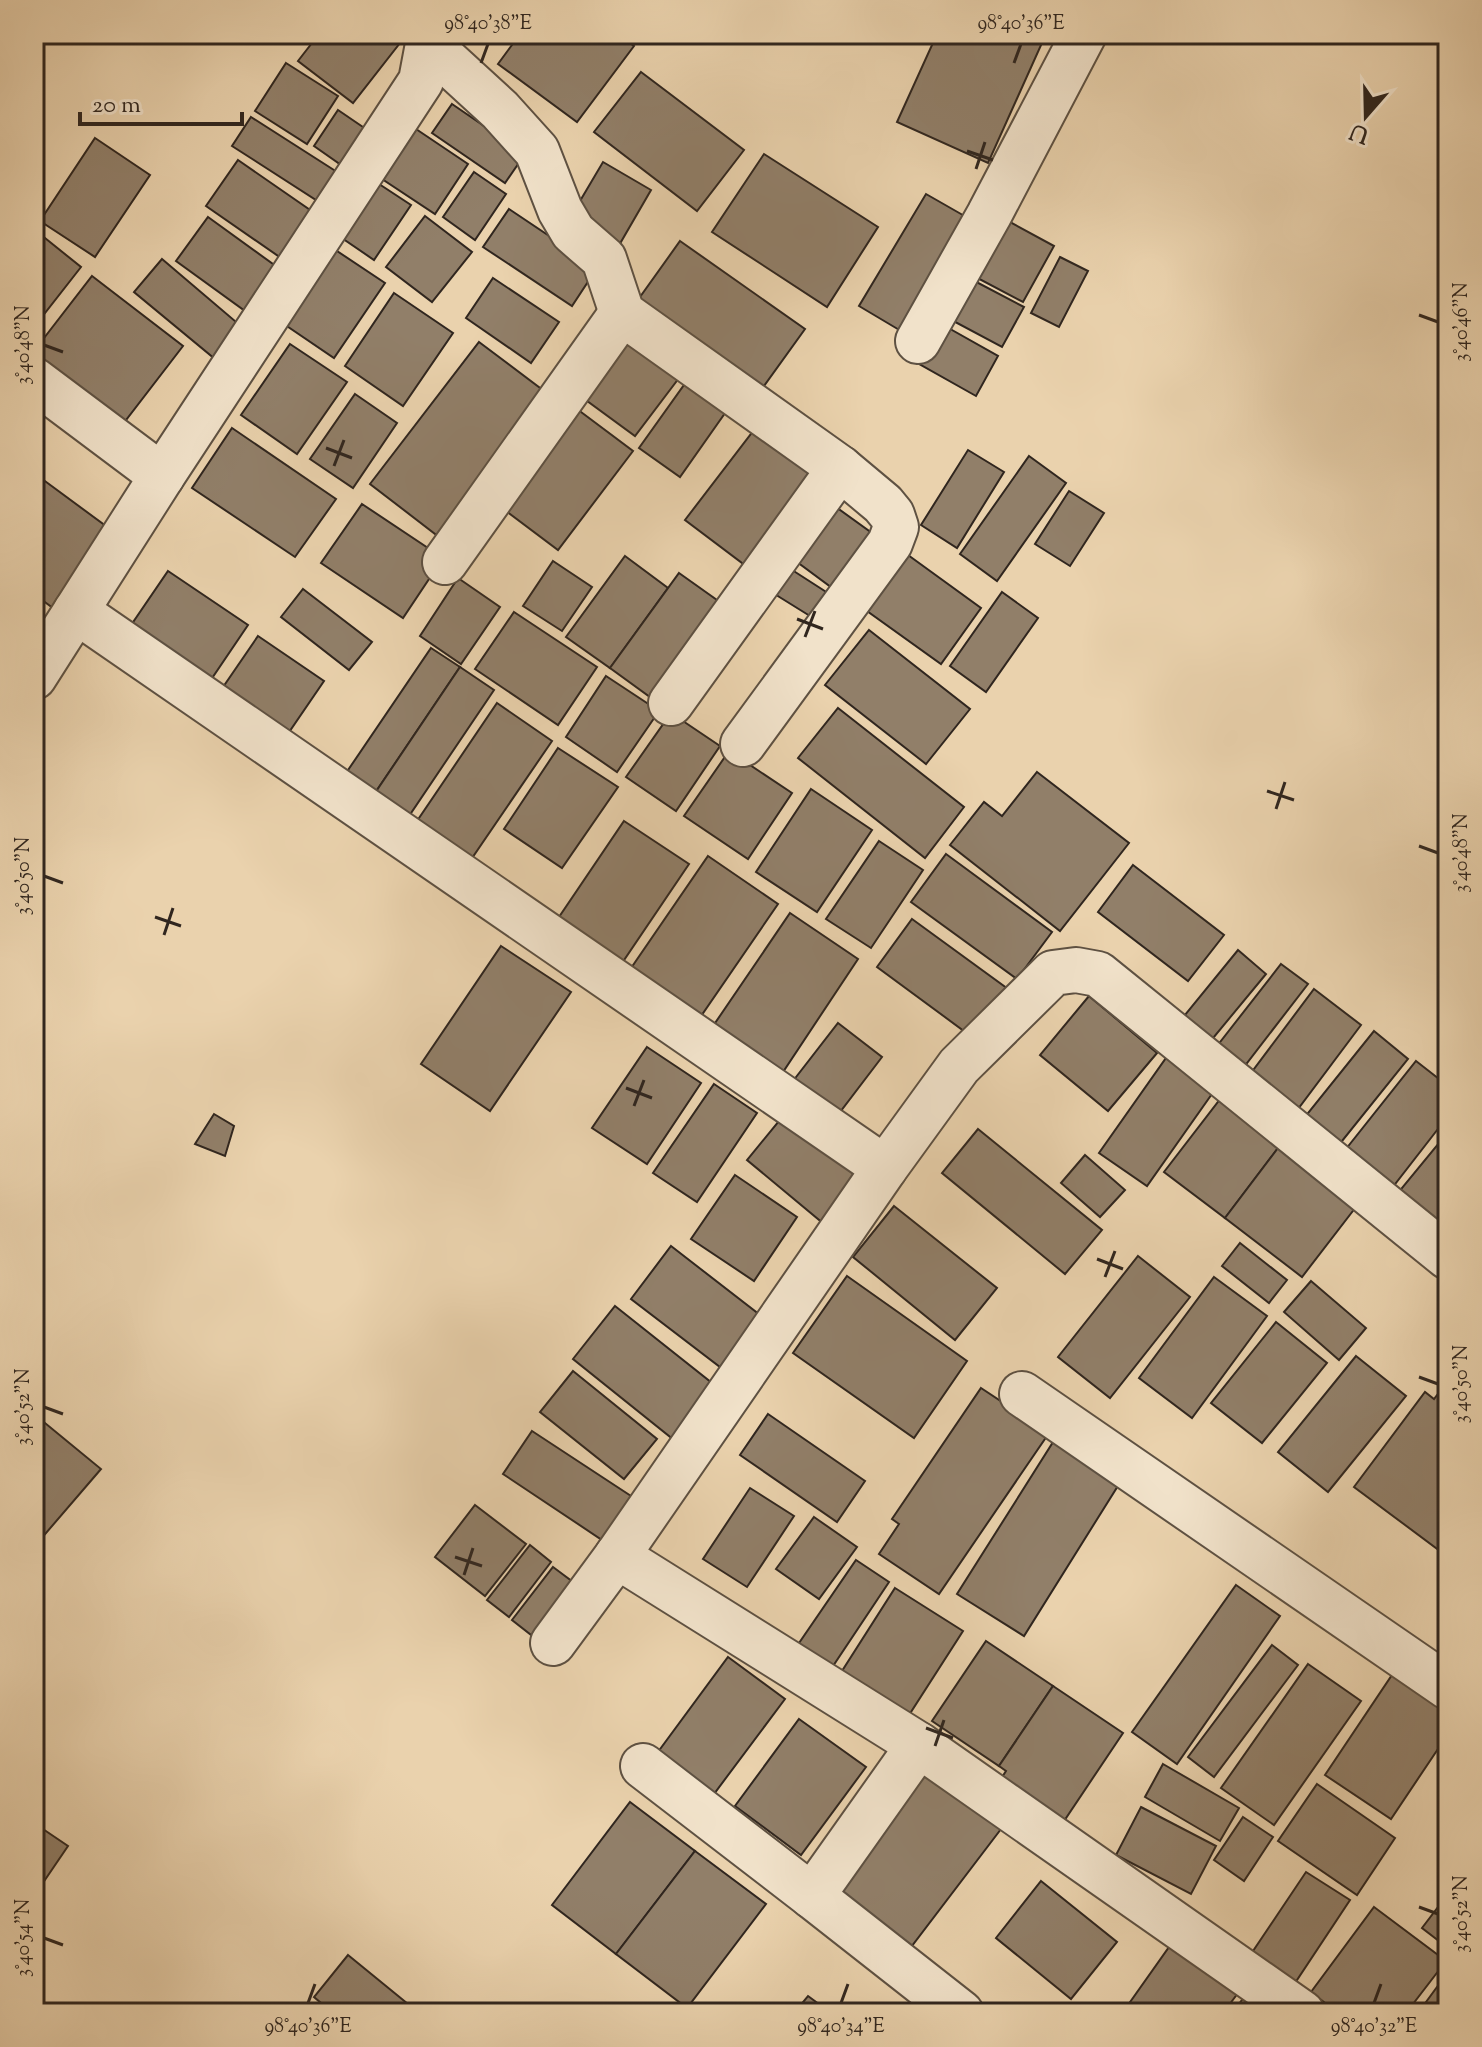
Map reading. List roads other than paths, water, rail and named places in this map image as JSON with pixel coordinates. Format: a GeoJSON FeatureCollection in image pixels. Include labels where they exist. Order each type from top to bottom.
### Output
{"type":"FeatureCollection","features":[{"type":"Feature","properties":{"kind":"street"},"geometry":{"type":"LineString","coordinates":[[918,341],[989,215],[1084,34]]}},
{"type":"Feature","properties":{"kind":"street"},"geometry":{"type":"LineString","coordinates":[[428,39],[537,151],[560,210],[573,232],[604,259],[622,313],[840,468],[892,515],[896,527],[890,543],[743,744]]}},
{"type":"Feature","properties":{"kind":"street"},"geometry":{"type":"LineString","coordinates":[[34,677],[421,81],[428,39]]}},
{"type":"Feature","properties":{"kind":"street"},"geometry":{"type":"LineString","coordinates":[[445,562],[622,313]]}},
{"type":"Feature","properties":{"kind":"street"},"geometry":{"type":"LineString","coordinates":[[34,380],[162,476]]}},
{"type":"Feature","properties":{"kind":"street"},"geometry":{"type":"LineString","coordinates":[[671,703],[840,468]]}},
{"type":"Feature","properties":{"kind":"street"},"geometry":{"type":"LineString","coordinates":[[76,611],[885,1168]]}},
{"type":"Feature","properties":{"kind":"street"},"geometry":{"type":"LineString","coordinates":[[553,1643],[959,1066],[1053,973],[1076,970],[1098,974],[1448,1257]]}},
{"type":"Feature","properties":{"kind":"street"},"geometry":{"type":"LineString","coordinates":[[1022,1394],[1448,1687]]}},
{"type":"Feature","properties":{"kind":"street"},"geometry":{"type":"LineString","coordinates":[[617,1556],[919,1745],[1302,2013]]}},
{"type":"Feature","properties":{"kind":"street"},"geometry":{"type":"LineString","coordinates":[[812,1896],[919,1745]]}},
{"type":"Feature","properties":{"kind":"street"},"geometry":{"type":"LineString","coordinates":[[643,1766],[961,2013]]}}]}
